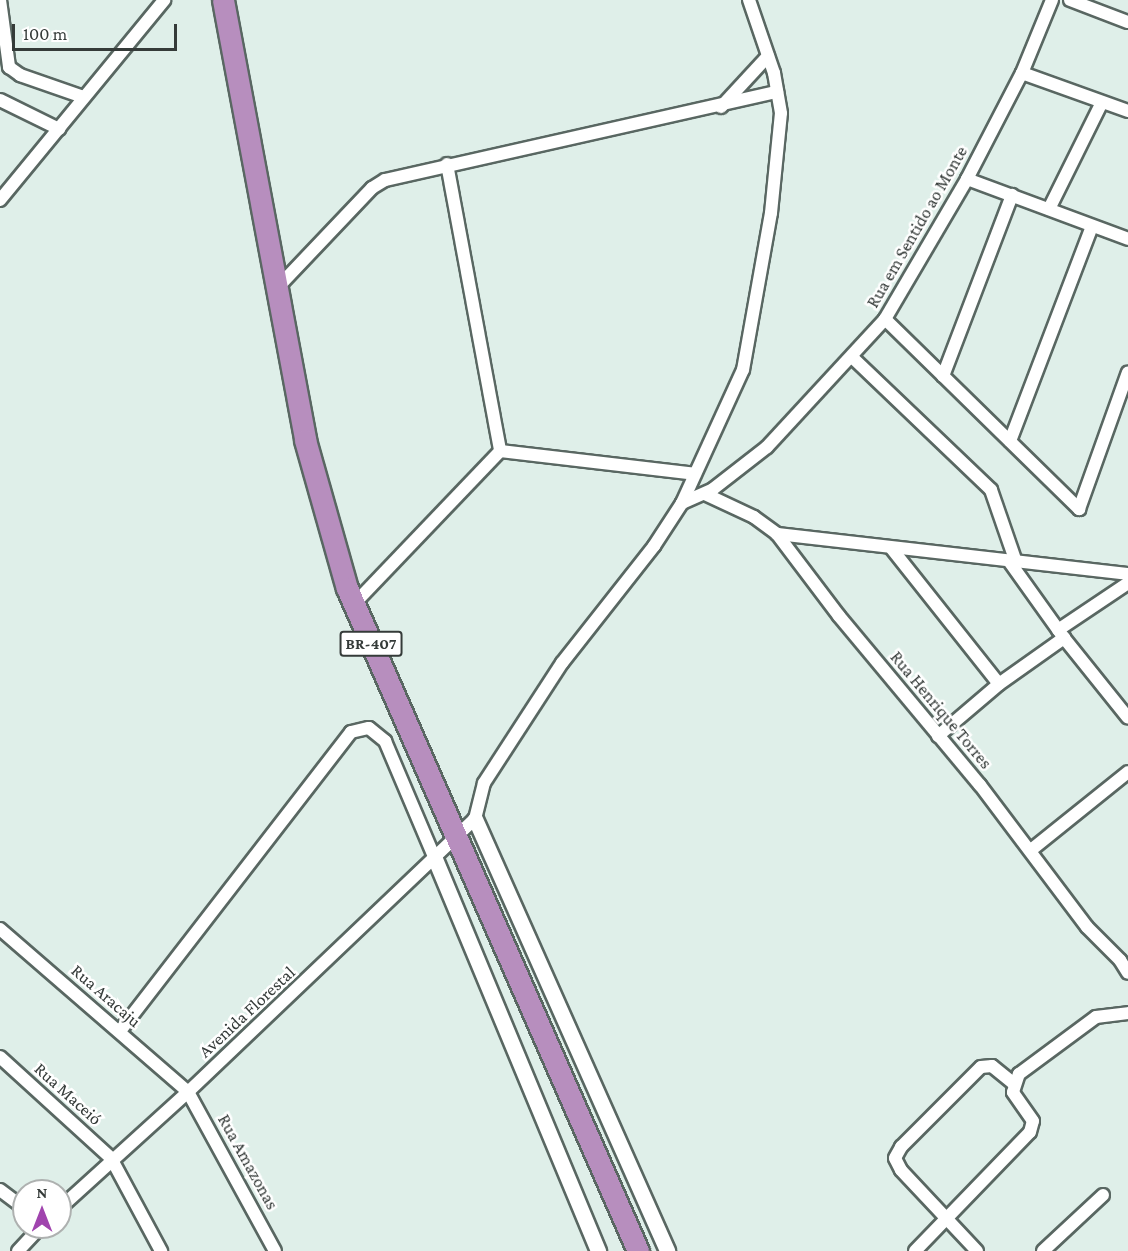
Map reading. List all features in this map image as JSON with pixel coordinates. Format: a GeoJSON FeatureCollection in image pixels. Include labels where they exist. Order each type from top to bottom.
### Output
{"type":"FeatureCollection","features":[{"type":"Feature","properties":{"kind":"highway","name":"BR-407"},"geometry":{"type":"LineString","coordinates":[[223,0],[279,286],[305,440],[330,536],[354,604],[454,839],[638,1251]]}},
{"type":"Feature","properties":{"kind":"street"},"geometry":{"type":"LineString","coordinates":[[0,0],[9,67],[20,75],[83,97]]}},
{"type":"Feature","properties":{"kind":"street"},"geometry":{"type":"LineString","coordinates":[[0,200],[164,0]]}},
{"type":"Feature","properties":{"kind":"street"},"geometry":{"type":"LineString","coordinates":[[667,1251],[475,819],[484,783],[562,663],[654,546],[682,503],[736,387],[752,334],[771,213],[781,113],[768,56],[749,0]]}},
{"type":"Feature","properties":{"kind":"street","name":"Rua em Sentido ao Monte"},"geometry":{"type":"LineString","coordinates":[[682,503],[705,494],[767,447],[853,358],[885,320],[967,178],[1022,73],[1052,0]]}},
{"type":"Feature","properties":{"kind":"street"},"geometry":{"type":"LineString","coordinates":[[1070,0],[1128,22]]}},
{"type":"Feature","properties":{"kind":"street"},"geometry":{"type":"LineString","coordinates":[[721,107],[768,56]]}},
{"type":"Feature","properties":{"kind":"street"},"geometry":{"type":"LineString","coordinates":[[1022,73],[1128,111]]}},
{"type":"Feature","properties":{"kind":"street"},"geometry":{"type":"LineString","coordinates":[[279,286],[377,184],[447,164],[721,107],[777,92]]}},
{"type":"Feature","properties":{"kind":"street"},"geometry":{"type":"LineString","coordinates":[[0,100],[59,129]]}},
{"type":"Feature","properties":{"kind":"street"},"geometry":{"type":"LineString","coordinates":[[1049,209],[1102,102]]}},
{"type":"Feature","properties":{"kind":"street"},"geometry":{"type":"LineString","coordinates":[[447,164],[500,451]]}},
{"type":"Feature","properties":{"kind":"street"},"geometry":{"type":"LineString","coordinates":[[967,178],[1128,239]]}},
{"type":"Feature","properties":{"kind":"street"},"geometry":{"type":"LineString","coordinates":[[943,376],[1012,195]]}},
{"type":"Feature","properties":{"kind":"street"},"geometry":{"type":"LineString","coordinates":[[1010,441],[1092,226]]}},
{"type":"Feature","properties":{"kind":"street"},"geometry":{"type":"LineString","coordinates":[[885,320],[1079,509],[1128,372]]}},
{"type":"Feature","properties":{"kind":"street"},"geometry":{"type":"LineString","coordinates":[[853,358],[984,481],[997,501],[1012,561],[1061,634],[1128,718]]}},
{"type":"Feature","properties":{"kind":"street"},"geometry":{"type":"LineString","coordinates":[[500,451],[695,474]]}},
{"type":"Feature","properties":{"kind":"street"},"geometry":{"type":"LineString","coordinates":[[354,604],[500,451]]}},
{"type":"Feature","properties":{"kind":"street","name":"Rua Henrique Torres"},"geometry":{"type":"LineString","coordinates":[[705,494],[754,517],[777,534],[1031,850],[1087,927],[1124,962],[1128,973]]}},
{"type":"Feature","properties":{"kind":"street"},"geometry":{"type":"LineString","coordinates":[[777,534],[892,549],[1128,574]]}},
{"type":"Feature","properties":{"kind":"street"},"geometry":{"type":"LineString","coordinates":[[892,549],[999,684]]}},
{"type":"Feature","properties":{"kind":"street"},"geometry":{"type":"LineString","coordinates":[[938,736],[1061,634],[1128,583]]}},
{"type":"Feature","properties":{"kind":"street"},"geometry":{"type":"LineString","coordinates":[[120,1031],[351,732],[369,728],[385,741],[598,1251]]}},
{"type":"Feature","properties":{"kind":"street"},"geometry":{"type":"LineString","coordinates":[[1031,850],[1128,772]]}},
{"type":"Feature","properties":{"kind":"street","name":"Avenida Florestal"},"geometry":{"type":"LineString","coordinates":[[72,1196],[111,1158],[188,1092],[475,819]]}},
{"type":"Feature","properties":{"kind":"street","name":"Rua Aracaju"},"geometry":{"type":"LineString","coordinates":[[0,928],[188,1092]]}},
{"type":"Feature","properties":{"kind":"street"},"geometry":{"type":"LineString","coordinates":[[915,1251],[949,1218],[1033,1127],[1026,1109],[1013,1092],[1013,1083],[1028,1066],[1088,1022],[1105,1014],[1128,1013]]}},
{"type":"Feature","properties":{"kind":"street","name":"Rua Maceió"},"geometry":{"type":"LineString","coordinates":[[0,1057],[111,1158],[161,1251]]}},
{"type":"Feature","properties":{"kind":"street"},"geometry":{"type":"LineString","coordinates":[[977,1251],[949,1218],[896,1164],[897,1153],[981,1067],[993,1066],[1013,1083]]}},
{"type":"Feature","properties":{"kind":"street","name":"Rua Amazonas"},"geometry":{"type":"LineString","coordinates":[[188,1092],[275,1251]]}},
{"type":"Feature","properties":{"kind":"street"},"geometry":{"type":"LineString","coordinates":[[0,1190],[12,1200]]}},
{"type":"Feature","properties":{"kind":"street"},"geometry":{"type":"LineString","coordinates":[[1043,1251],[1103,1195]]}},
{"type":"Feature","properties":{"kind":"street"},"geometry":{"type":"LineString","coordinates":[[18,1251],[29,1239]]}}]}
